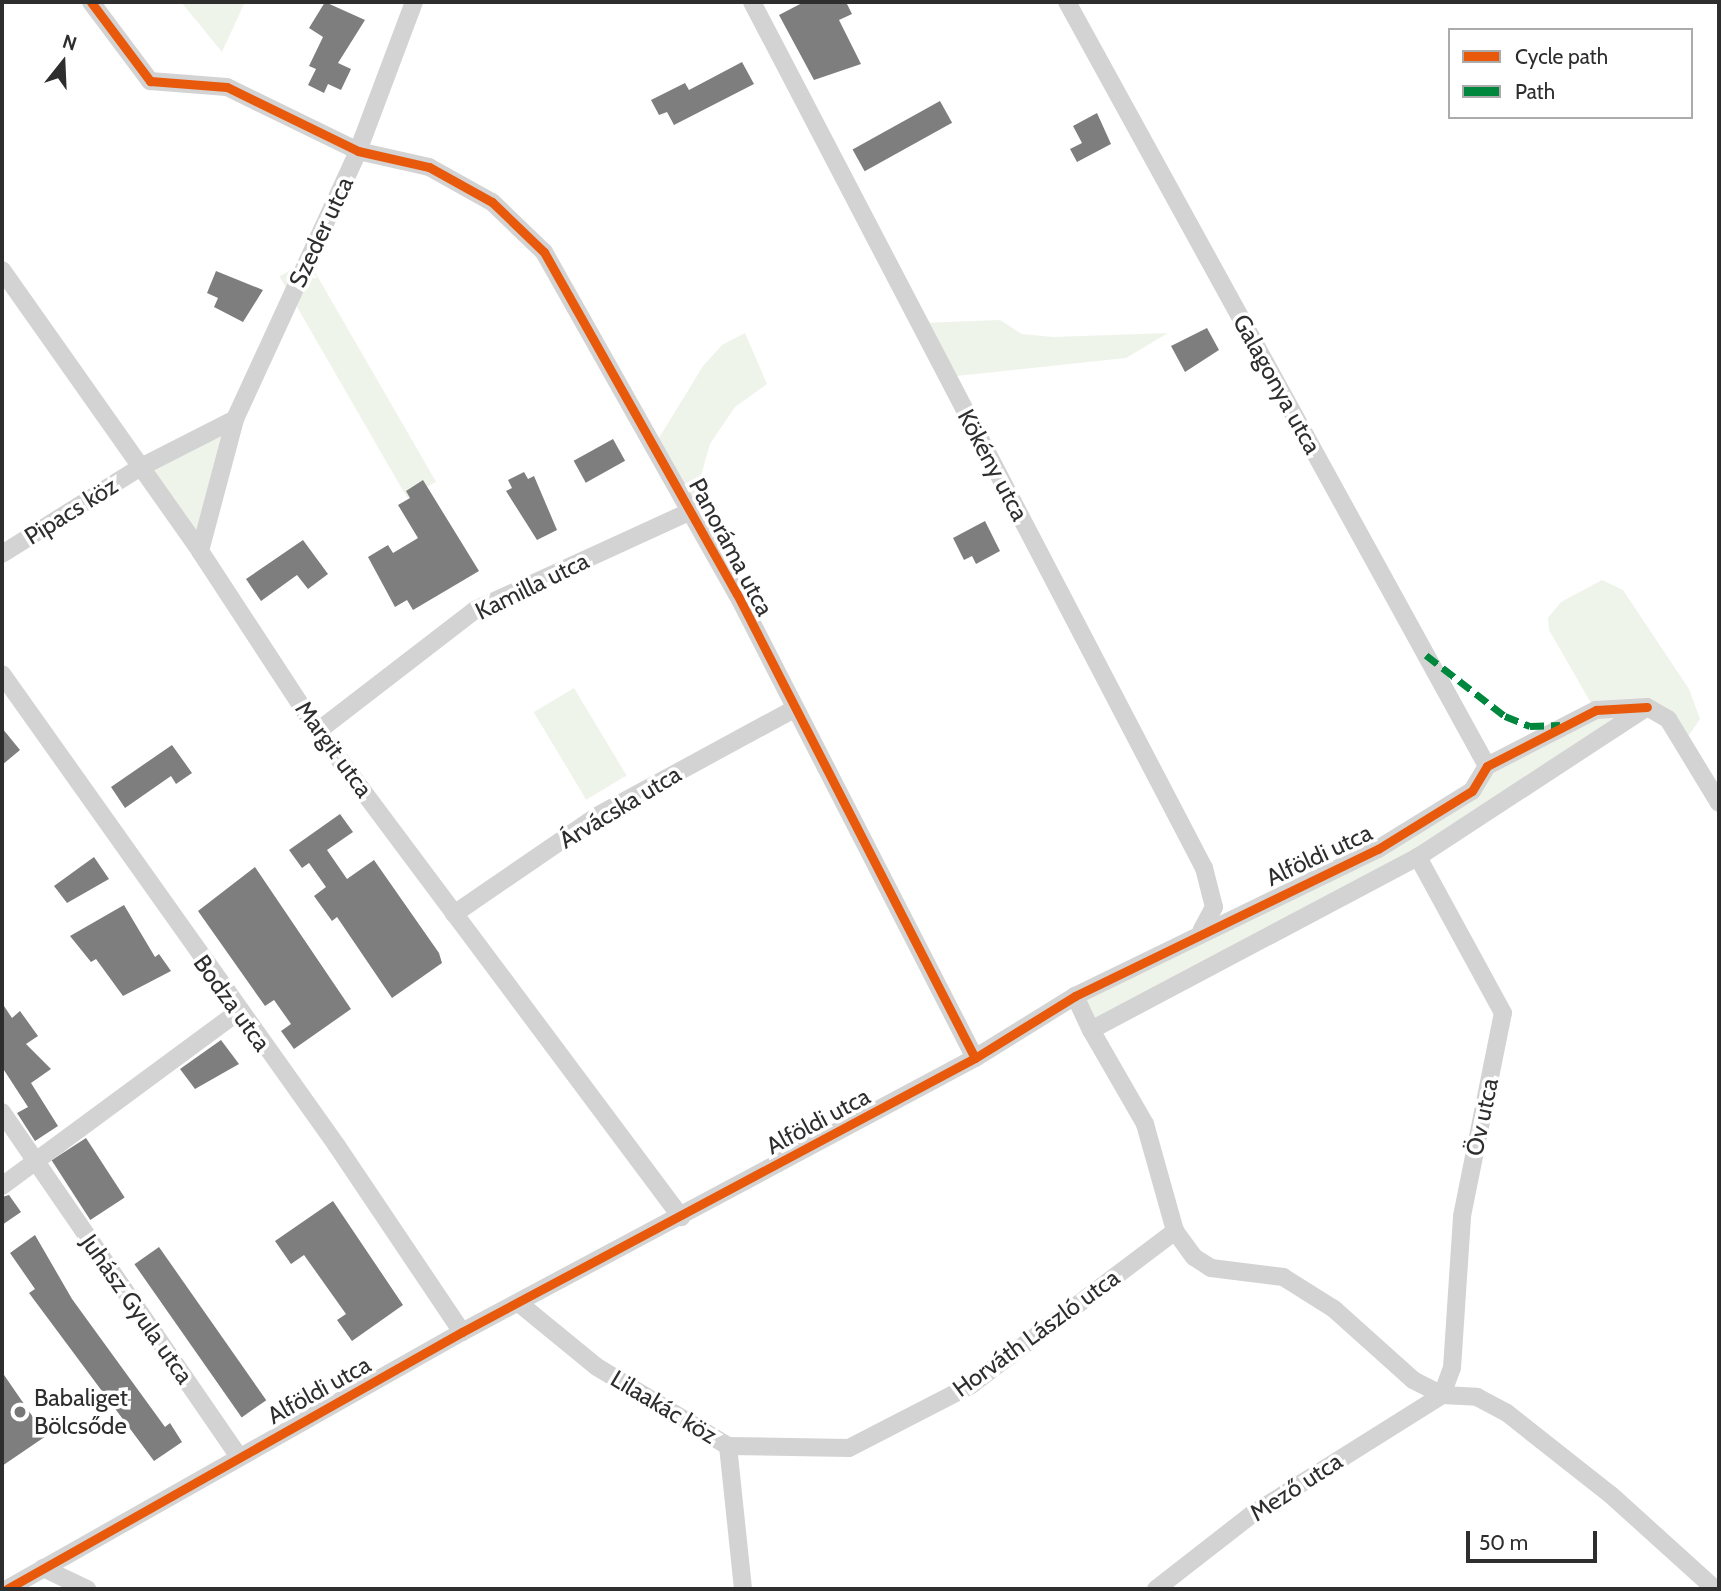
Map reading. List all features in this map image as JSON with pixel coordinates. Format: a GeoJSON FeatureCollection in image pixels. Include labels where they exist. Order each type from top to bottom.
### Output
{"type":"FeatureCollection","features":[{"type":"Feature","properties":{"kind":"street","name":"Panoráma utca"},"geometry":{"type":"LineString","coordinates":[[91,2],[150,81],[227,87],[358,151],[429,167],[492,202],[544,252],[691,511],[975,1058]]}},
{"type":"Feature","properties":{"kind":"street","name":"Szeder utca"},"geometry":{"type":"LineString","coordinates":[[200,551],[235,419],[358,151],[414,2]]}},
{"type":"Feature","properties":{"kind":"street","name":"Kökény utca"},"geometry":{"type":"LineString","coordinates":[[751,2],[1204,868],[1214,907],[1201,931]]}},
{"type":"Feature","properties":{"kind":"street","name":"Galagonya utca"},"geometry":{"type":"LineString","coordinates":[[1067,2],[1487,766]]}},
{"type":"Feature","properties":{"kind":"street","name":"Margit utca"},"geometry":{"type":"LineString","coordinates":[[2,270],[200,551],[318,731],[681,1217]]}},
{"type":"Feature","properties":{"kind":"street"},"geometry":{"type":"LineString","coordinates":[[139,468],[235,419]]}},
{"type":"Feature","properties":{"kind":"street","name":"Pipacs köz"},"geometry":{"type":"LineString","coordinates":[[2,554],[139,468]]}},
{"type":"Feature","properties":{"kind":"street","name":"Kamilla utca"},"geometry":{"type":"LineString","coordinates":[[318,731],[475,610],[691,511]]}},
{"type":"Feature","properties":{"kind":"street","name":"Bodza utca"},"geometry":{"type":"LineString","coordinates":[[2,674],[238,1012],[337,1146],[462,1332]]}},
{"type":"Feature","properties":{"kind":"street","name":"Alföldi utca"},"geometry":{"type":"LineString","coordinates":[[7,1589],[462,1332],[520,1304],[975,1058],[1075,996],[1201,931],[1424,823],[1472,791],[1487,766],[1596,710],[1647,707]]}},
{"type":"Feature","properties":{"kind":"street","name":"Alföldi utca"},"geometry":{"type":"LineString","coordinates":[[1091,1030],[1418,858],[1647,707]]}},
{"type":"Feature","properties":{"kind":"street"},"geometry":{"type":"LineString","coordinates":[[1647,707],[1668,719],[1719,803]]}},
{"type":"Feature","properties":{"kind":"street","name":"Árvácska utca"},"geometry":{"type":"LineString","coordinates":[[454,914],[597,816],[792,710]]}},
{"type":"Feature","properties":{"kind":"street","name":"Öv utca"},"geometry":{"type":"LineString","coordinates":[[1418,858],[1503,1013],[1462,1216],[1459,1314],[1442,1395]]}},
{"type":"Feature","properties":{"kind":"street"},"geometry":{"type":"LineString","coordinates":[[1075,996],[1144,1124],[1175,1231],[1194,1257],[1212,1268],[1272,1275],[1296,1283],[1334,1309],[1413,1380],[1442,1395],[1478,1397],[1507,1413],[1611,1495],[1714,1589],[1719,1581]]}},
{"type":"Feature","properties":{"kind":"street"},"geometry":{"type":"LineString","coordinates":[[2,1186],[238,1012]]}},
{"type":"Feature","properties":{"kind":"street","name":"Juhász Gyula utca"},"geometry":{"type":"LineString","coordinates":[[2,1112],[239,1456]]}},
{"type":"Feature","properties":{"kind":"street","name":"Horváth László utca"},"geometry":{"type":"LineString","coordinates":[[729,1446],[849,1448],[971,1385],[1175,1231]]}},
{"type":"Feature","properties":{"kind":"street","name":"Lilaakác köz"},"geometry":{"type":"LineString","coordinates":[[520,1304],[597,1367],[729,1446],[743,1589]]}},
{"type":"Feature","properties":{"kind":"street","name":"Mező utca"},"geometry":{"type":"LineString","coordinates":[[1156,1589],[1251,1515],[1442,1395]]}},
{"type":"Feature","properties":{"kind":"street"},"geometry":{"type":"LineString","coordinates":[[43,1568],[87,1589]]}},
{"type":"Feature","properties":{"kind":"shaded area"},"geometry":{"type":"Polygon","coordinates":[[[181,2],[245,2],[222,52],[181,2]]]}},
{"type":"Feature","properties":{"kind":"shaded area"},"geometry":{"type":"Polygon","coordinates":[[[308,260],[436,482],[407,498],[279,276],[308,260]]]}},
{"type":"Feature","properties":{"kind":"shaded area"},"geometry":{"type":"Polygon","coordinates":[[[1000,320],[1022,334],[1053,337],[1168,333],[1126,358],[947,377],[920,323],[1000,320]]]}},
{"type":"Feature","properties":{"kind":"shaded area"},"geometry":{"type":"Polygon","coordinates":[[[745,333],[767,384],[735,407],[710,444],[691,511],[654,446],[703,366],[722,345],[745,333]]]}},
{"type":"Feature","properties":{"kind":"shaded area"},"geometry":{"type":"Polygon","coordinates":[[[235,419],[200,551],[139,468],[235,419]]]}},
{"type":"Feature","properties":{"kind":"shaded area"},"geometry":{"type":"Polygon","coordinates":[[[1602,580],[1623,590],[1689,689],[1700,719],[1683,744],[1647,707],[1418,857],[1091,1030],[1075,996],[1424,823],[1487,766],[1595,710],[1549,630],[1548,618],[1561,602],[1602,580]]]}},
{"type":"Feature","properties":{"kind":"shaded area"},"geometry":{"type":"Polygon","coordinates":[[[574,688],[627,775],[586,800],[534,712],[574,688]]]}},
{"type":"Feature","properties":{"kind":"building"},"geometry":{"type":"Polygon","coordinates":[[[325,2],[365,20],[338,63],[351,69],[341,90],[328,84],[324,93],[308,85],[316,69],[309,66],[323,37],[309,28],[325,2]]]}},
{"type":"Feature","properties":{"kind":"building"},"geometry":{"type":"Polygon","coordinates":[[[804,2],[846,2],[852,14],[839,20],[861,64],[814,80],[779,15],[804,2]]]}},
{"type":"Feature","properties":{"kind":"building"},"geometry":{"type":"Polygon","coordinates":[[[742,62],[754,84],[674,125],[667,112],[659,115],[651,100],[685,83],[689,90],[742,62]]]}},
{"type":"Feature","properties":{"kind":"building"},"geometry":{"type":"Polygon","coordinates":[[[940,101],[952,123],[865,171],[853,149],[940,101]]]}},
{"type":"Feature","properties":{"kind":"building"},"geometry":{"type":"Polygon","coordinates":[[[1097,113],[1111,144],[1077,162],[1070,149],[1082,143],[1073,126],[1097,113]]]}},
{"type":"Feature","properties":{"kind":"building"},"geometry":{"type":"Polygon","coordinates":[[[216,271],[263,290],[243,322],[214,307],[218,298],[207,293],[216,271]]]}},
{"type":"Feature","properties":{"kind":"building"},"geometry":{"type":"Polygon","coordinates":[[[1207,328],[1219,350],[1185,372],[1171,346],[1207,328]]]}},
{"type":"Feature","properties":{"kind":"building"},"geometry":{"type":"Polygon","coordinates":[[[613,439],[625,461],[586,483],[574,461],[613,439]]]}},
{"type":"Feature","properties":{"kind":"building"},"geometry":{"type":"Polygon","coordinates":[[[524,472],[528,479],[534,476],[557,530],[537,540],[506,491],[512,488],[508,480],[524,472]]]}},
{"type":"Feature","properties":{"kind":"building"},"geometry":{"type":"Polygon","coordinates":[[[423,480],[479,571],[413,610],[407,600],[395,607],[368,557],[388,545],[393,553],[418,538],[398,505],[410,498],[406,491],[423,480]]]}},
{"type":"Feature","properties":{"kind":"building"},"geometry":{"type":"Polygon","coordinates":[[[985,521],[1000,551],[976,564],[972,556],[964,560],[953,538],[985,521]]]}},
{"type":"Feature","properties":{"kind":"building"},"geometry":{"type":"Polygon","coordinates":[[[303,540],[328,574],[308,589],[297,575],[261,601],[246,579],[303,540]]]}},
{"type":"Feature","properties":{"kind":"building"},"geometry":{"type":"Polygon","coordinates":[[[2,728],[20,750],[2,765],[2,728]]]}},
{"type":"Feature","properties":{"kind":"building"},"geometry":{"type":"Polygon","coordinates":[[[172,745],[192,773],[176,784],[171,776],[125,808],[111,787],[172,745]]]}},
{"type":"Feature","properties":{"kind":"building"},"geometry":{"type":"Polygon","coordinates":[[[340,814],[353,832],[327,850],[347,879],[374,860],[439,953],[442,963],[392,998],[337,917],[332,921],[314,896],[326,887],[309,863],[302,868],[289,850],[340,814]]]}},
{"type":"Feature","properties":{"kind":"building"},"geometry":{"type":"Polygon","coordinates":[[[94,857],[109,879],[67,903],[54,886],[94,857]]]}},
{"type":"Feature","properties":{"kind":"building"},"geometry":{"type":"Polygon","coordinates":[[[255,867],[351,1009],[294,1049],[281,1031],[291,1024],[274,1000],[265,1006],[198,911],[255,867]]]}},
{"type":"Feature","properties":{"kind":"building"},"geometry":{"type":"Polygon","coordinates":[[[124,905],[155,957],[159,954],[171,971],[123,996],[96,959],[91,962],[70,936],[124,905]]]}},
{"type":"Feature","properties":{"kind":"building"},"geometry":{"type":"Polygon","coordinates":[[[2,1003],[12,1018],[20,1011],[38,1036],[26,1044],[51,1069],[31,1083],[58,1126],[35,1141],[17,1113],[28,1107],[2,1067],[2,1003]]]}},
{"type":"Feature","properties":{"kind":"building"},"geometry":{"type":"Polygon","coordinates":[[[221,1040],[239,1064],[195,1089],[180,1069],[221,1040]]]}},
{"type":"Feature","properties":{"kind":"building"},"geometry":{"type":"Polygon","coordinates":[[[86,1138],[125,1198],[90,1220],[52,1160],[86,1138]]]}},
{"type":"Feature","properties":{"kind":"building"},"geometry":{"type":"Polygon","coordinates":[[[9,1195],[21,1212],[2,1225],[2,1197],[9,1195]]]}},
{"type":"Feature","properties":{"kind":"building"},"geometry":{"type":"Polygon","coordinates":[[[333,1201],[403,1305],[352,1341],[337,1320],[346,1314],[304,1255],[291,1264],[275,1241],[333,1201]]]}},
{"type":"Feature","properties":{"kind":"building"},"geometry":{"type":"Polygon","coordinates":[[[35,1235],[72,1299],[165,1427],[170,1423],[182,1442],[154,1461],[29,1293],[35,1289],[10,1253],[35,1235]]]}},
{"type":"Feature","properties":{"kind":"building"},"geometry":{"type":"Polygon","coordinates":[[[159,1247],[266,1400],[242,1417],[134,1264],[159,1247]]]}},
{"type":"Feature","properties":{"kind":"building","name":"Babaliget Bölcsőde"},"geometry":{"type":"Polygon","coordinates":[[[2,1372],[46,1436],[2,1466],[2,1372]]]}},
{"type":"Feature","properties":{"kind":"marked path"},"geometry":{"type":"LineString","coordinates":[[1426,655],[1505,716],[1530,726],[1560,725]]}},
{"type":"Feature","properties":{"kind":"cycle path"},"geometry":{"type":"LineString","coordinates":[[91,2],[150,81],[227,87],[358,151],[429,167],[492,202],[544,252],[737,594],[975,1058]]}},
{"type":"Feature","properties":{"kind":"cycle path"},"geometry":{"type":"LineString","coordinates":[[7,1589],[462,1332],[975,1058],[1075,996],[1378,849],[1472,791],[1487,766],[1596,710],[1647,707]]}},
{"type":"Feature","properties":{"kind":"place","name":"Babaliget Bölcsőde"},"geometry":{"type":"Point","coordinates":[20,1412]}}]}
